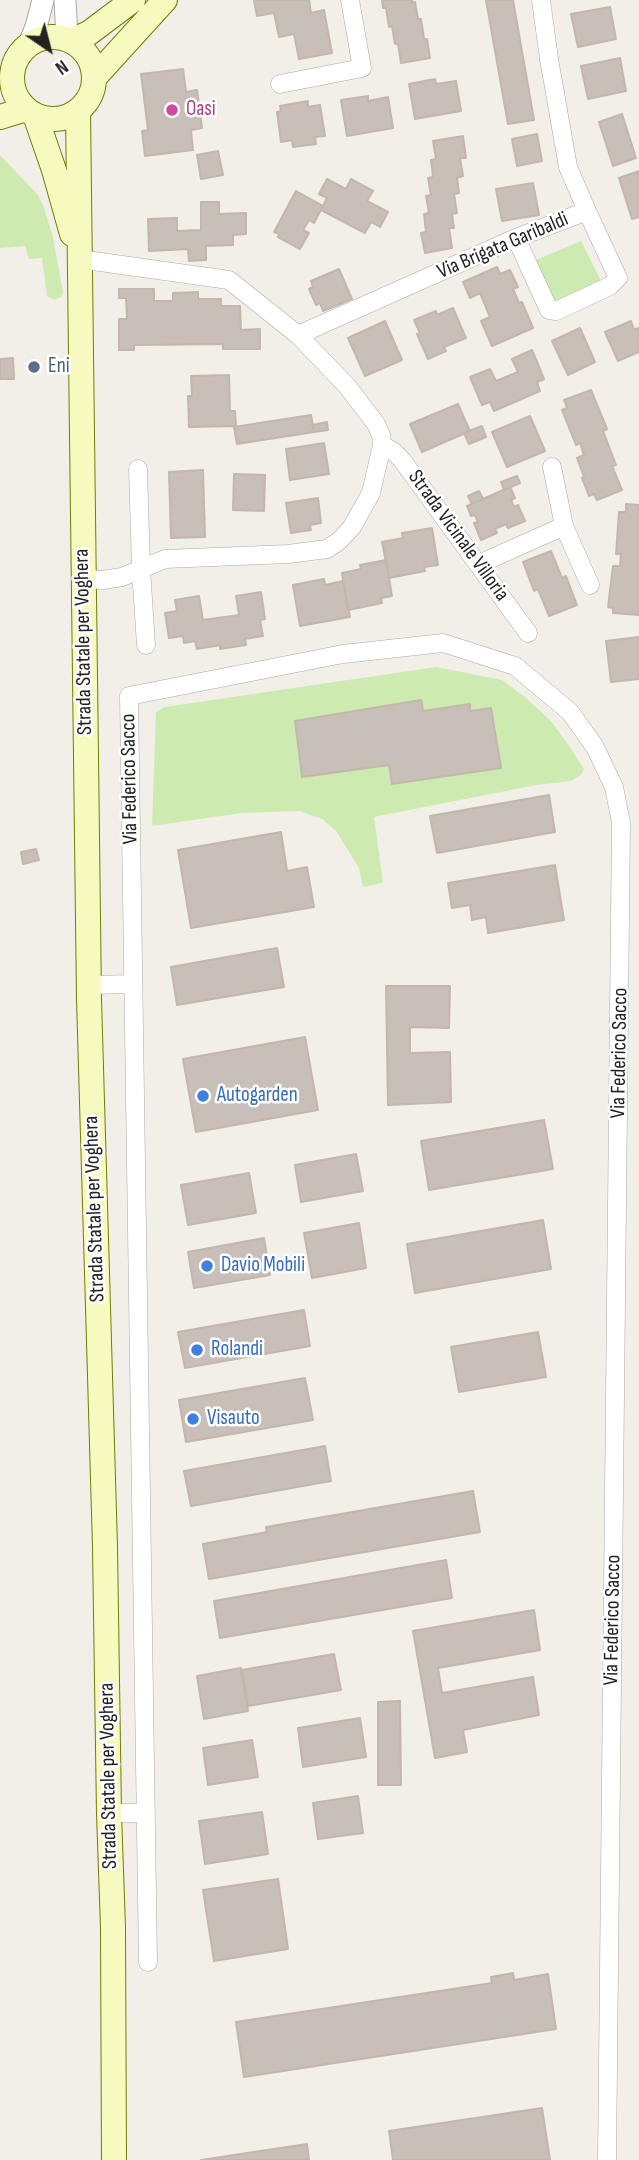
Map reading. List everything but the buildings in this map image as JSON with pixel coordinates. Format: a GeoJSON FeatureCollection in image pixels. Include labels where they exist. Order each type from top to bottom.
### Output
{"type":"FeatureCollection","features":[{"type":"Feature","properties":{"kind":"main road"},"geometry":{"type":"LineString","coordinates":[[69,40],[89,33],[133,0]]}},
{"type":"Feature","properties":{"kind":"main road"},"geometry":{"type":"LineString","coordinates":[[94,78],[165,0]]}},
{"type":"Feature","properties":{"kind":"main road"},"geometry":{"type":"LineString","coordinates":[[0,117],[30,112],[57,119],[78,111],[87,102],[94,78],[88,56],[80,47],[69,40],[54,36],[41,38],[20,52],[6,76],[17,99],[30,112]]}},
{"type":"Feature","properties":{"kind":"main road","name":"Strada Statale per Voghera"},"geometry":{"type":"LineString","coordinates":[[78,111],[89,985],[105,1547],[113,1928],[114,2160]]}},
{"type":"Feature","properties":{"kind":"main road","name":"Strada Statale per Voghera"},"geometry":{"type":"LineString","coordinates":[[30,112],[54,170],[79,259]]}},
{"type":"Feature","properties":{"kind":"street"},"geometry":{"type":"LineString","coordinates":[[30,44],[43,0]]}},
{"type":"Feature","properties":{"kind":"street"},"geometry":{"type":"LineString","coordinates":[[65,0],[69,40]]}},
{"type":"Feature","properties":{"kind":"street"},"geometry":{"type":"LineString","coordinates":[[281,84],[362,68],[350,0]]}},
{"type":"Feature","properties":{"kind":"street","name":"Via Brigata Garibaldi"},"geometry":{"type":"LineString","coordinates":[[298,335],[516,238],[587,211],[568,167],[541,0]]}},
{"type":"Feature","properties":{"kind":"street"},"geometry":{"type":"LineString","coordinates":[[516,238],[549,310],[556,311],[610,286],[618,278],[587,211]]}},
{"type":"Feature","properties":{"kind":"street","name":"Strada Vicinale Villoria"},"geometry":{"type":"LineString","coordinates":[[79,259],[229,280],[298,335],[347,386],[376,424],[382,445],[371,493],[352,527],[327,549],[288,554],[165,559],[122,577],[83,579]]}},
{"type":"Feature","properties":{"kind":"street","name":"Strada Vicinale Villoria"},"geometry":{"type":"LineString","coordinates":[[382,445],[402,460],[528,633]]}},
{"type":"Feature","properties":{"kind":"street"},"geometry":{"type":"LineString","coordinates":[[552,467],[564,526],[590,585]]}},
{"type":"Feature","properties":{"kind":"street"},"geometry":{"type":"LineString","coordinates":[[138,469],[146,645]]}},
{"type":"Feature","properties":{"kind":"street"},"geometry":{"type":"LineString","coordinates":[[479,564],[564,526]]}},
{"type":"Feature","properties":{"kind":"street","name":"Via Federico Sacco"},"geometry":{"type":"LineString","coordinates":[[148,1962],[129,696],[342,654],[443,643],[515,666],[570,712],[595,747],[614,787],[621,823],[607,2160]]}},
{"type":"Feature","properties":{"kind":"street"},"geometry":{"type":"LineString","coordinates":[[89,985],[133,984]]}},
{"type":"Feature","properties":{"kind":"street"},"geometry":{"type":"LineString","coordinates":[[109,1813],[145,1813]]}},
{"type":"Feature","properties":{"kind":"green space"},"geometry":{"type":"Polygon","coordinates":[[[0,155],[38,195],[43,205],[53,237],[63,292],[61,297],[54,300],[47,296],[42,258],[29,259],[25,246],[0,248],[0,155]]]}},
{"type":"Feature","properties":{"kind":"green space"},"geometry":{"type":"Polygon","coordinates":[[[581,241],[602,283],[556,306],[536,260],[581,241]]]}},
{"type":"Feature","properties":{"kind":"green space"},"geometry":{"type":"Polygon","coordinates":[[[436,667],[502,680],[525,697],[551,721],[570,747],[584,769],[581,775],[571,781],[536,785],[374,817],[383,883],[363,887],[359,868],[336,831],[322,819],[299,811],[242,813],[152,826],[156,712],[165,707],[436,667]]]}},
{"type":"Feature","properties":{"kind":"place","name":"Oasi"},"geometry":{"type":"Point","coordinates":[172,110]}},
{"type":"Feature","properties":{"kind":"place","name":"Eni"},"geometry":{"type":"Point","coordinates":[34,367]}},
{"type":"Feature","properties":{"kind":"place","name":"Autogarden"},"geometry":{"type":"Point","coordinates":[203,1096]}},
{"type":"Feature","properties":{"kind":"place","name":"Davio Mobili"},"geometry":{"type":"Point","coordinates":[207,1266]}},
{"type":"Feature","properties":{"kind":"place","name":"Rolandi"},"geometry":{"type":"Point","coordinates":[197,1350]}},
{"type":"Feature","properties":{"kind":"place","name":"Visauto"},"geometry":{"type":"Point","coordinates":[193,1419]}}]}
